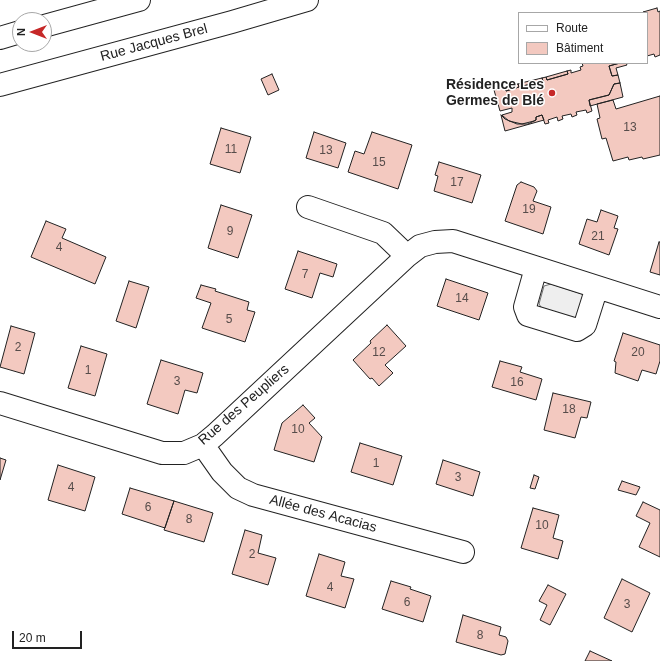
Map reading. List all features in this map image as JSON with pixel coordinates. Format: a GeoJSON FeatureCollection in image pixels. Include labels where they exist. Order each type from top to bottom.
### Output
{"type":"FeatureCollection","features":[{"type":"Feature","properties":{"kind":"street"},"geometry":{"type":"LineString","coordinates":[[52,24],[138,0]]}},
{"type":"Feature","properties":{"kind":"street","name":"Rue Jacques Brel"},"geometry":{"type":"LineString","coordinates":[[0,85],[225,24],[307,0]]}},
{"type":"Feature","properties":{"kind":"street"},"geometry":{"type":"LineString","coordinates":[[0,38],[12,34]]}},
{"type":"Feature","properties":{"kind":"street"},"geometry":{"type":"LineString","coordinates":[[308,207],[383,232],[407,256]]}},
{"type":"Feature","properties":{"kind":"street","name":"Rue des Peupliers"},"geometry":{"type":"LineString","coordinates":[[0,403],[162,453],[184,453],[203,445],[407,256],[420,246],[435,242],[453,241],[660,308]]}},
{"type":"Feature","properties":{"kind":"street"},"geometry":{"type":"LineString","coordinates":[[536,268],[525,307],[528,315],[577,330],[585,325],[597,287]]}},
{"type":"Feature","properties":{"kind":"street","name":"Allée des Acacias"},"geometry":{"type":"LineString","coordinates":[[203,445],[222,472],[238,488],[253,495],[463,552]]}},
{"type":"Feature","properties":{"kind":"shaded area"},"geometry":{"type":"Polygon","coordinates":[[[551,284],[582,294],[586,299],[580,316],[573,319],[543,310],[539,304],[544,286],[551,284]]]}},
{"type":"Feature","properties":{"kind":"building"},"geometry":{"type":"Polygon","coordinates":[[[657,8],[658,12],[660,11],[660,55],[655,57],[654,54],[648,56],[648,12],[643,12],[657,8]]]}},
{"type":"Feature","properties":{"kind":"building","name":"Résidence Les Germes de Blé"},"geometry":{"type":"Polygon","coordinates":[[[582,64],[616,64],[609,66],[612,76],[618,75],[620,83],[614,84],[609,95],[589,100],[592,111],[587,113],[586,110],[576,112],[577,115],[572,117],[571,114],[562,116],[563,119],[558,121],[557,117],[548,120],[549,123],[545,124],[542,115],[536,117],[536,120],[534,121],[522,124],[509,121],[502,115],[512,112],[512,108],[500,111],[494,90],[505,87],[506,91],[519,87],[518,84],[521,83],[523,86],[543,81],[542,78],[546,77],[547,80],[568,74],[567,71],[571,70],[571,73],[581,70],[580,67],[583,66],[582,64]]]}},
{"type":"Feature","properties":{"kind":"building"},"geometry":{"type":"Polygon","coordinates":[[[616,64],[627,65],[616,68],[618,75],[612,76],[609,66],[616,64]]]}},
{"type":"Feature","properties":{"kind":"building"},"geometry":{"type":"Polygon","coordinates":[[[567,71],[568,74],[547,80],[546,77],[567,71]]]}},
{"type":"Feature","properties":{"kind":"building"},"geometry":{"type":"Polygon","coordinates":[[[272,74],[279,90],[268,95],[261,79],[272,74]]]}},
{"type":"Feature","properties":{"kind":"building"},"geometry":{"type":"Polygon","coordinates":[[[542,78],[543,81],[523,86],[521,83],[542,78]]]}},
{"type":"Feature","properties":{"kind":"building"},"geometry":{"type":"Polygon","coordinates":[[[620,83],[623,97],[590,106],[589,100],[609,95],[614,84],[620,83]]]}},
{"type":"Feature","properties":{"kind":"building"},"geometry":{"type":"Polygon","coordinates":[[[518,84],[519,87],[506,91],[505,87],[518,84]]]}},
{"type":"Feature","properties":{"kind":"building"},"geometry":{"type":"Polygon","coordinates":[[[660,96],[660,155],[643,159],[642,157],[629,160],[628,157],[613,161],[606,138],[602,139],[597,119],[600,118],[597,104],[613,100],[616,109],[660,96]]]}},
{"type":"Feature","properties":{"kind":"building"},"geometry":{"type":"Polygon","coordinates":[[[501,115],[505,119],[517,124],[528,124],[536,120],[536,117],[542,115],[544,120],[505,131],[501,115]]]}},
{"type":"Feature","properties":{"kind":"building"},"geometry":{"type":"Polygon","coordinates":[[[221,128],[251,137],[240,173],[210,164],[221,128]]]}},
{"type":"Feature","properties":{"kind":"building"},"geometry":{"type":"Polygon","coordinates":[[[314,132],[346,143],[338,168],[306,158],[314,132]]]}},
{"type":"Feature","properties":{"kind":"building"},"geometry":{"type":"Polygon","coordinates":[[[372,132],[412,145],[398,189],[348,172],[355,151],[364,154],[372,132]]]}},
{"type":"Feature","properties":{"kind":"building"},"geometry":{"type":"Polygon","coordinates":[[[439,162],[481,175],[472,203],[434,191],[438,176],[435,175],[439,162]]]}},
{"type":"Feature","properties":{"kind":"building"},"geometry":{"type":"Polygon","coordinates":[[[521,182],[534,187],[537,191],[533,201],[551,207],[543,234],[505,221],[517,185],[521,182]]]}},
{"type":"Feature","properties":{"kind":"building"},"geometry":{"type":"Polygon","coordinates":[[[221,205],[252,215],[238,258],[208,248],[221,205]]]}},
{"type":"Feature","properties":{"kind":"building"},"geometry":{"type":"Polygon","coordinates":[[[601,210],[618,216],[614,228],[618,229],[609,255],[579,244],[587,219],[597,222],[601,210]]]}},
{"type":"Feature","properties":{"kind":"building"},"geometry":{"type":"Polygon","coordinates":[[[46,221],[66,229],[62,238],[106,257],[95,284],[31,257],[46,221]]]}},
{"type":"Feature","properties":{"kind":"building"},"geometry":{"type":"Polygon","coordinates":[[[660,242],[660,275],[650,272],[660,242]]]}},
{"type":"Feature","properties":{"kind":"building"},"geometry":{"type":"Polygon","coordinates":[[[298,251],[337,264],[333,277],[320,273],[312,298],[285,289],[298,251]]]}},
{"type":"Feature","properties":{"kind":"building"},"geometry":{"type":"Polygon","coordinates":[[[446,279],[488,293],[479,320],[437,306],[446,279]]]}},
{"type":"Feature","properties":{"kind":"building"},"geometry":{"type":"Polygon","coordinates":[[[129,281],[149,287],[136,328],[116,321],[129,281]]]}},
{"type":"Feature","properties":{"kind":"building"},"geometry":{"type":"Polygon","coordinates":[[[201,285],[216,289],[215,291],[249,302],[247,310],[255,312],[245,342],[202,328],[211,303],[196,298],[201,285]]]}},
{"type":"Feature","properties":{"kind":"building"},"geometry":{"type":"Polygon","coordinates":[[[387,325],[406,346],[385,365],[393,373],[379,386],[372,378],[370,379],[353,360],[387,325]]]}},
{"type":"Feature","properties":{"kind":"building"},"geometry":{"type":"Polygon","coordinates":[[[11,326],[35,333],[24,374],[0,367],[11,326]]]}},
{"type":"Feature","properties":{"kind":"building"},"geometry":{"type":"Polygon","coordinates":[[[623,333],[660,345],[660,361],[656,374],[642,370],[638,381],[615,373],[616,362],[614,361],[623,333]]]}},
{"type":"Feature","properties":{"kind":"building"},"geometry":{"type":"Polygon","coordinates":[[[81,346],[107,354],[95,396],[68,388],[81,346]]]}},
{"type":"Feature","properties":{"kind":"building"},"geometry":{"type":"Polygon","coordinates":[[[161,360],[203,373],[197,393],[185,390],[178,414],[147,404],[161,360]]]}},
{"type":"Feature","properties":{"kind":"building"},"geometry":{"type":"Polygon","coordinates":[[[500,361],[522,367],[520,372],[542,379],[536,400],[492,387],[500,361]]]}},
{"type":"Feature","properties":{"kind":"building"},"geometry":{"type":"Polygon","coordinates":[[[553,393],[591,402],[587,418],[581,417],[575,438],[544,430],[553,393]]]}},
{"type":"Feature","properties":{"kind":"building"},"geometry":{"type":"Polygon","coordinates":[[[303,405],[315,418],[309,423],[322,437],[314,462],[274,450],[282,423],[303,405]]]}},
{"type":"Feature","properties":{"kind":"building"},"geometry":{"type":"Polygon","coordinates":[[[360,443],[402,456],[393,485],[351,472],[360,443]]]}},
{"type":"Feature","properties":{"kind":"building"},"geometry":{"type":"Polygon","coordinates":[[[0,458],[6,460],[0,480],[0,458]]]}},
{"type":"Feature","properties":{"kind":"building"},"geometry":{"type":"Polygon","coordinates":[[[443,460],[480,472],[473,496],[436,484],[443,460]]]}},
{"type":"Feature","properties":{"kind":"building"},"geometry":{"type":"Polygon","coordinates":[[[58,465],[95,477],[85,511],[48,500],[58,465]]]}},
{"type":"Feature","properties":{"kind":"building"},"geometry":{"type":"Polygon","coordinates":[[[534,475],[539,477],[535,489],[530,488],[534,475]]]}},
{"type":"Feature","properties":{"kind":"building"},"geometry":{"type":"Polygon","coordinates":[[[622,481],[640,487],[636,495],[618,490],[622,481]]]}},
{"type":"Feature","properties":{"kind":"building"},"geometry":{"type":"Polygon","coordinates":[[[130,488],[174,501],[165,528],[122,514],[130,488]]]}},
{"type":"Feature","properties":{"kind":"building"},"geometry":{"type":"Polygon","coordinates":[[[174,501],[213,513],[204,542],[164,530],[174,501]]]}},
{"type":"Feature","properties":{"kind":"building"},"geometry":{"type":"Polygon","coordinates":[[[643,502],[660,510],[660,557],[639,547],[650,523],[636,516],[643,502]]]}},
{"type":"Feature","properties":{"kind":"building"},"geometry":{"type":"Polygon","coordinates":[[[533,508],[559,515],[553,538],[563,541],[558,559],[521,548],[533,508]]]}},
{"type":"Feature","properties":{"kind":"building"},"geometry":{"type":"Polygon","coordinates":[[[245,530],[262,535],[258,553],[276,558],[268,585],[232,574],[245,530]]]}},
{"type":"Feature","properties":{"kind":"building"},"geometry":{"type":"Polygon","coordinates":[[[319,554],[345,562],[341,576],[354,579],[345,608],[306,596],[319,554]]]}},
{"type":"Feature","properties":{"kind":"building"},"geometry":{"type":"Polygon","coordinates":[[[622,579],[650,593],[632,632],[604,618],[622,579]]]}},
{"type":"Feature","properties":{"kind":"building"},"geometry":{"type":"Polygon","coordinates":[[[391,581],[411,587],[410,589],[431,596],[423,622],[382,609],[391,581]]]}},
{"type":"Feature","properties":{"kind":"building"},"geometry":{"type":"Polygon","coordinates":[[[548,585],[566,594],[550,625],[540,620],[547,605],[539,601],[548,585]]]}},
{"type":"Feature","properties":{"kind":"building"},"geometry":{"type":"Polygon","coordinates":[[[463,615],[501,627],[499,635],[506,637],[508,641],[505,654],[501,655],[456,642],[463,615]]]}},
{"type":"Feature","properties":{"kind":"building"},"geometry":{"type":"Polygon","coordinates":[[[590,651],[612,661],[585,661],[590,651]]]}},
{"type":"Feature","properties":{"kind":"place","name":"Résidence Les Germes de Blé"},"geometry":{"type":"Point","coordinates":[552,93]}}]}
